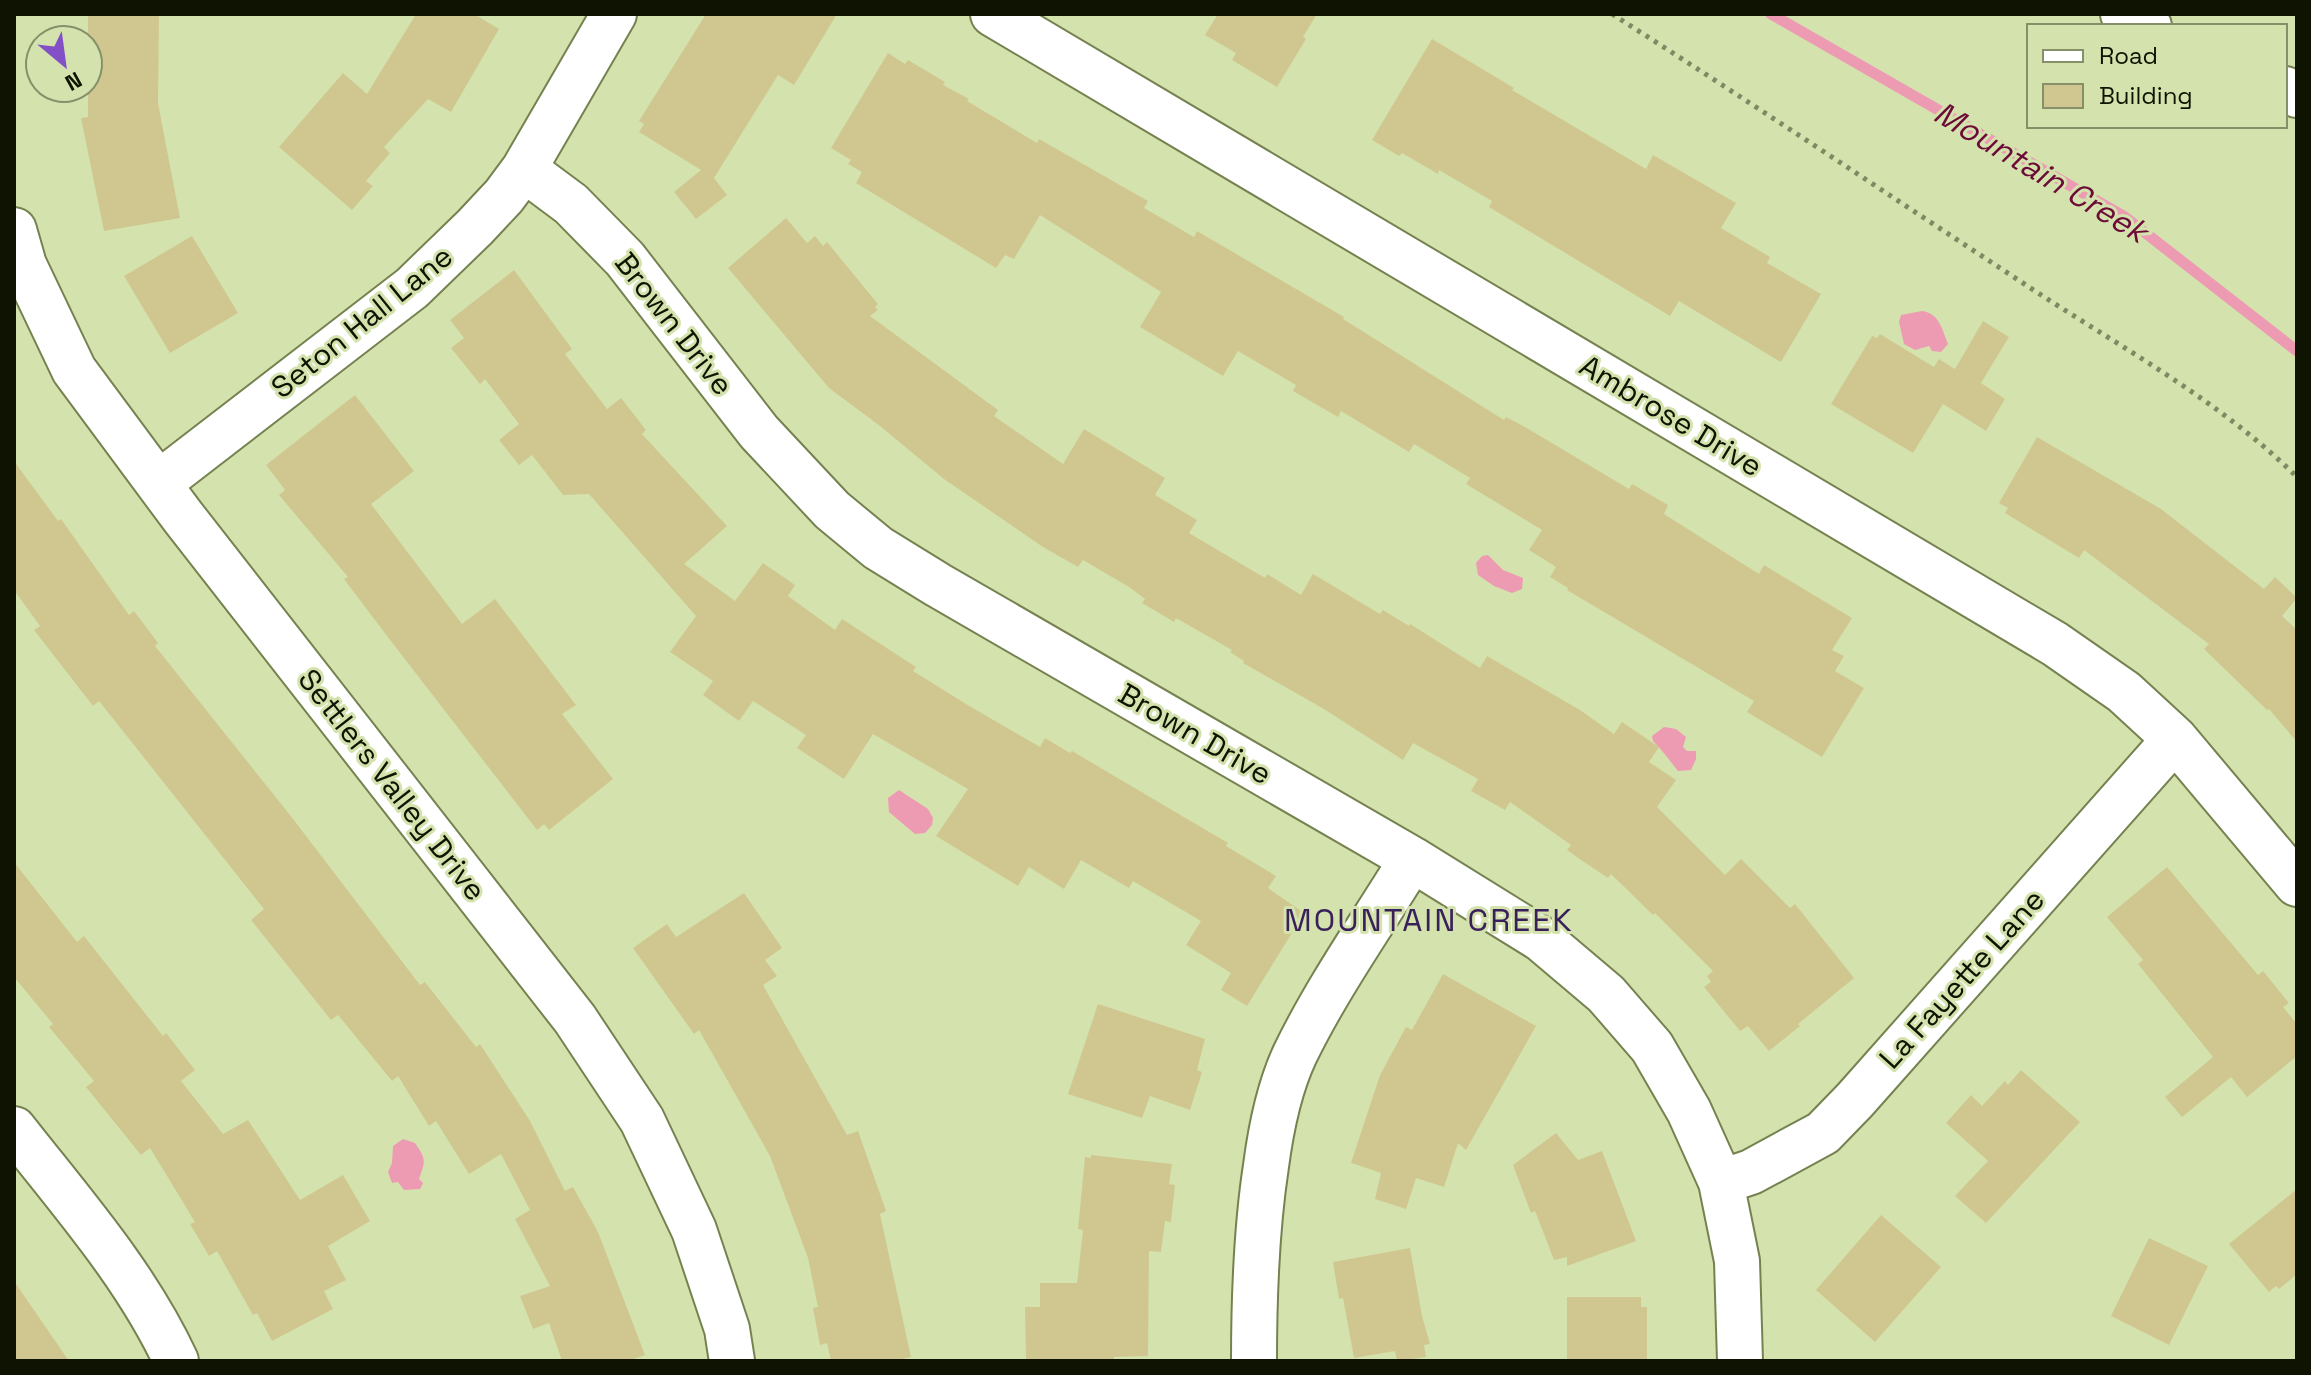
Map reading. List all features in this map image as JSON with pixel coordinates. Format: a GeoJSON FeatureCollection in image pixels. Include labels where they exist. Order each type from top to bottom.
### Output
{"type":"FeatureCollection","features":[{"type":"Feature","properties":{"kind":"street","name":"Seton Hall Lane"},"geometry":{"type":"LineString","coordinates":[[159,483],[412,288],[504,196],[524,169],[614,14]]}},
{"type":"Feature","properties":{"kind":"street","name":"Ambrose Drive"},"geometry":{"type":"LineString","coordinates":[[993,14],[2055,644],[2124,692],[2175,739],[2297,884]]}},
{"type":"Feature","properties":{"kind":"street"},"geometry":{"type":"LineString","coordinates":[[2123,14],[2145,24]]}},
{"type":"Feature","properties":{"kind":"street","name":"Brown Drive"},"geometry":{"type":"LineString","coordinates":[[524,169],[571,204],[625,259],[759,432],[832,510],[878,548],[1412,859],[1541,939],[1606,994],[1652,1047],[1689,1111],[1721,1182],[1737,1261],[1740,1361]]}},
{"type":"Feature","properties":{"kind":"street","name":"Settlers Valley Drive"},"geometry":{"type":"LineString","coordinates":[[14,230],[24,265],[74,370],[575,1019],[642,1120],[694,1230],[727,1329],[732,1361]]}},
{"type":"Feature","properties":{"kind":"street","name":"La Fayette Lane"},"geometry":{"type":"LineString","coordinates":[[1721,1182],[1751,1172],[1823,1133],[2175,739]]}},
{"type":"Feature","properties":{"kind":"street"},"geometry":{"type":"LineString","coordinates":[[1254,1361],[1253,1278],[1257,1221],[1272,1122],[1294,1056],[1412,859]]}},
{"type":"Feature","properties":{"kind":"street"},"geometry":{"type":"LineString","coordinates":[[14,1129],[112,1255],[144,1302],[176,1361]]}},
{"type":"Feature","properties":{"kind":"path"},"geometry":{"type":"LineString","coordinates":[[1612,14],[2175,381],[2263,444],[2297,477]]}},
{"type":"Feature","properties":{"kind":"shaded area"},"geometry":{"type":"Polygon","coordinates":[[[1922,311],[1936,318],[1942,327],[1948,344],[1941,352],[1932,351],[1929,346],[1915,350],[1904,344],[1899,322],[1901,315],[1922,311]]]}},
{"type":"Feature","properties":{"kind":"shaded area"},"geometry":{"type":"Polygon","coordinates":[[[1488,555],[1503,570],[1523,578],[1522,589],[1512,593],[1478,575],[1476,563],[1482,556],[1488,555]]]}},
{"type":"Feature","properties":{"kind":"shaded area"},"geometry":{"type":"Polygon","coordinates":[[[1664,727],[1676,729],[1686,737],[1683,747],[1687,751],[1696,751],[1691,770],[1678,771],[1653,741],[1652,736],[1664,727]]]}},
{"type":"Feature","properties":{"kind":"shaded area"},"geometry":{"type":"Polygon","coordinates":[[[899,790],[928,809],[933,818],[932,825],[925,833],[915,834],[889,812],[888,798],[899,790]]]}},
{"type":"Feature","properties":{"kind":"shaded area"},"geometry":{"type":"Polygon","coordinates":[[[403,1139],[415,1143],[423,1157],[419,1179],[423,1183],[420,1189],[404,1190],[398,1182],[392,1183],[388,1172],[393,1146],[403,1139]]]}},
{"type":"Feature","properties":{"kind":"building"},"geometry":{"type":"Polygon","coordinates":[[[88,14],[159,14],[158,103],[180,218],[104,231],[81,118],[88,117],[88,104],[104,104],[104,24],[88,24],[88,14]]]}},
{"type":"Feature","properties":{"kind":"building"},"geometry":{"type":"Polygon","coordinates":[[[416,14],[474,14],[499,29],[451,112],[428,99],[384,147],[390,153],[366,181],[373,186],[352,210],[279,147],[343,73],[367,94],[416,14]]]}},
{"type":"Feature","properties":{"kind":"building"},"geometry":{"type":"Polygon","coordinates":[[[706,14],[837,14],[794,85],[778,75],[714,178],[727,195],[696,219],[674,192],[701,170],[639,132],[644,124],[639,121],[706,14]]]}},
{"type":"Feature","properties":{"kind":"building"},"geometry":{"type":"Polygon","coordinates":[[[1218,14],[1317,14],[1277,87],[1232,60],[1236,53],[1205,35],[1218,14]]]}},
{"type":"Feature","properties":{"kind":"building"},"geometry":{"type":"Polygon","coordinates":[[[1432,39],[1646,169],[1653,155],[1736,203],[1721,228],[1770,257],[1767,263],[1821,294],[1781,362],[1679,301],[1670,316],[1489,207],[1492,201],[1439,170],[1438,174],[1372,140],[1432,39]]]}},
{"type":"Feature","properties":{"kind":"building"},"geometry":{"type":"Polygon","coordinates":[[[888,53],[905,64],[908,60],[945,82],[943,85],[969,99],[967,101],[1037,143],[1039,139],[1148,201],[1144,208],[1194,237],[1197,231],[1344,317],[1504,420],[1506,417],[1525,427],[1629,489],[1632,484],[1668,505],[1664,514],[1759,574],[1764,565],[1852,618],[1832,650],[1844,656],[1835,671],[1864,688],[1822,757],[1747,712],[1754,701],[1550,577],[1556,567],[1529,550],[1542,530],[1466,484],[1470,478],[1414,444],[1409,452],[1341,411],[1338,417],[1293,391],[1296,385],[1238,351],[1223,376],[1140,327],[1161,292],[1040,215],[1014,259],[1005,255],[996,268],[856,183],[862,172],[848,164],[851,160],[831,148],[888,53]]]}},
{"type":"Feature","properties":{"kind":"building"},"geometry":{"type":"Polygon","coordinates":[[[786,218],[807,243],[815,236],[823,246],[827,242],[878,304],[875,307],[878,310],[870,316],[998,410],[994,416],[1063,464],[1084,429],[1165,478],[1155,495],[1197,520],[1189,533],[1265,578],[1267,574],[1301,595],[1313,574],[1380,614],[1383,610],[1410,624],[1480,668],[1487,656],[1580,710],[1614,734],[1622,722],[1659,747],[1649,762],[1676,780],[1657,807],[1725,875],[1741,859],[1790,908],[1795,904],[1854,978],[1769,1051],[1748,1026],[1740,1031],[1704,987],[1711,982],[1707,976],[1713,971],[1655,913],[1653,915],[1611,874],[1608,878],[1581,860],[1567,850],[1571,845],[1510,802],[1505,810],[1471,791],[1478,779],[1413,743],[1403,760],[1324,709],[1243,663],[1230,652],[1232,650],[1176,618],[1174,622],[1142,603],[1145,599],[1129,587],[1083,560],[1078,567],[1043,547],[944,479],[829,388],[728,268],[786,218]]]}},
{"type":"Feature","properties":{"kind":"building"},"geometry":{"type":"Polygon","coordinates":[[[192,236],[238,313],[170,353],[124,276],[192,236]]]}},
{"type":"Feature","properties":{"kind":"building"},"geometry":{"type":"Polygon","coordinates":[[[514,270],[572,349],[565,354],[607,409],[621,398],[646,430],[642,434],[727,526],[684,564],[735,601],[763,563],[795,585],[788,596],[835,630],[842,619],[916,667],[913,671],[971,707],[1040,747],[1045,738],[1070,753],[1072,751],[1228,843],[1226,846],[1276,876],[1268,888],[1304,913],[1247,1006],[1221,990],[1231,973],[1186,945],[1201,921],[1133,881],[1129,888],[1081,860],[1064,889],[1029,867],[1018,886],[936,836],[968,789],[873,734],[844,779],[797,748],[806,735],[753,701],[739,721],[703,695],[713,681],[670,652],[696,616],[589,494],[563,495],[532,455],[519,465],[499,440],[519,424],[485,379],[480,384],[451,348],[464,338],[450,320],[514,270]]]}},
{"type":"Feature","properties":{"kind":"building"},"geometry":{"type":"Polygon","coordinates":[[[1983,321],[2009,337],[1981,383],[2005,399],[1986,431],[1943,404],[1913,453],[1831,404],[1872,336],[1877,338],[1880,334],[1934,367],[1939,359],[1955,369],[1983,321]]]}},
{"type":"Feature","properties":{"kind":"building"},"geometry":{"type":"Polygon","coordinates":[[[355,395],[414,471],[371,504],[462,624],[495,599],[576,705],[562,714],[613,779],[549,830],[544,824],[537,830],[344,579],[348,577],[279,495],[285,490],[266,465],[355,395]]]}},
{"type":"Feature","properties":{"kind":"building"},"geometry":{"type":"Polygon","coordinates":[[[2037,437],[2161,509],[2264,589],[2275,577],[2297,598],[2282,616],[2297,630],[2297,742],[2269,709],[2204,649],[2209,644],[2084,550],[2079,558],[2005,513],[2008,508],[1999,503],[2037,437]]]}},
{"type":"Feature","properties":{"kind":"building"},"geometry":{"type":"Polygon","coordinates":[[[14,461],[58,521],[61,519],[129,615],[134,611],[158,643],[155,646],[420,985],[425,982],[476,1047],[480,1044],[530,1121],[565,1191],[573,1187],[598,1232],[645,1355],[628,1361],[562,1361],[549,1323],[533,1329],[520,1296],[550,1286],[515,1219],[530,1210],[501,1154],[469,1174],[436,1121],[429,1126],[398,1076],[392,1081],[338,1015],[331,1020],[251,920],[264,909],[99,701],[93,706],[34,630],[40,626],[14,590],[14,461]]]}},
{"type":"Feature","properties":{"kind":"building"},"geometry":{"type":"Polygon","coordinates":[[[14,862],[77,942],[84,936],[163,1036],[166,1033],[195,1070],[181,1081],[223,1134],[248,1120],[300,1200],[343,1175],[370,1221],[328,1246],[346,1280],[324,1291],[333,1309],[272,1341],[257,1313],[253,1315],[217,1251],[209,1256],[190,1224],[195,1222],[150,1148],[141,1155],[86,1087],[94,1081],[49,1027],[53,1024],[14,977],[14,862]]]}},
{"type":"Feature","properties":{"kind":"building"},"geometry":{"type":"Polygon","coordinates":[[[2167,867],[2258,975],[2263,971],[2289,1003],[2283,1007],[2297,1024],[2297,1056],[2247,1097],[2231,1077],[2182,1117],[2165,1097],[2213,1057],[2138,964],[2143,960],[2107,917],[2167,867]]]}},
{"type":"Feature","properties":{"kind":"building"},"geometry":{"type":"Polygon","coordinates":[[[744,893],[782,948],[765,960],[777,976],[763,985],[847,1135],[858,1131],[886,1211],[880,1214],[911,1357],[893,1361],[831,1361],[827,1343],[820,1345],[813,1308],[818,1307],[808,1258],[770,1156],[699,1030],[694,1034],[633,948],[667,924],[676,937],[744,893]]]}},
{"type":"Feature","properties":{"kind":"building"},"geometry":{"type":"Polygon","coordinates":[[[1443,974],[1536,1026],[1466,1150],[1458,1143],[1444,1187],[1416,1178],[1406,1209],[1375,1199],[1381,1173],[1351,1163],[1380,1075],[1406,1027],[1412,1030],[1443,974]]]}},
{"type":"Feature","properties":{"kind":"building"},"geometry":{"type":"Polygon","coordinates":[[[1098,1004],[1205,1039],[1197,1070],[1202,1072],[1190,1110],[1150,1096],[1142,1118],[1068,1094],[1098,1004]]]}},
{"type":"Feature","properties":{"kind":"building"},"geometry":{"type":"Polygon","coordinates":[[[2021,1070],[2080,1122],[1986,1223],[1955,1196],[1988,1161],[1946,1123],[1971,1095],[1982,1106],[2005,1081],[2008,1085],[2021,1070]]]}},
{"type":"Feature","properties":{"kind":"building"},"geometry":{"type":"Polygon","coordinates":[[[1556,1133],[1578,1160],[1602,1151],[1636,1241],[1567,1266],[1567,1257],[1554,1260],[1535,1211],[1531,1213],[1513,1165],[1556,1133]]]}},
{"type":"Feature","properties":{"kind":"building"},"geometry":{"type":"Polygon","coordinates":[[[1091,1155],[1172,1164],[1169,1184],[1175,1185],[1171,1222],[1165,1221],[1161,1252],[1149,1251],[1148,1356],[1114,1357],[1114,1361],[1026,1360],[1025,1307],[1040,1307],[1040,1283],[1077,1283],[1083,1230],[1078,1229],[1085,1157],[1091,1158],[1091,1155]]]}},
{"type":"Feature","properties":{"kind":"building"},"geometry":{"type":"Polygon","coordinates":[[[2297,1189],[2297,1274],[2279,1289],[2276,1286],[2269,1292],[2229,1244],[2297,1189]]]}},
{"type":"Feature","properties":{"kind":"building"},"geometry":{"type":"Polygon","coordinates":[[[1881,1215],[1941,1267],[1875,1342],[1816,1290],[1881,1215]]]}},
{"type":"Feature","properties":{"kind":"building"},"geometry":{"type":"Polygon","coordinates":[[[2149,1238],[2208,1266],[2169,1345],[2111,1316],[2149,1238]]]}},
{"type":"Feature","properties":{"kind":"building"},"geometry":{"type":"Polygon","coordinates":[[[1410,1248],[1430,1344],[1424,1345],[1426,1357],[1397,1361],[1395,1351],[1354,1358],[1333,1262],[1410,1248]]]}},
{"type":"Feature","properties":{"kind":"building"},"geometry":{"type":"Polygon","coordinates":[[[14,1281],[69,1361],[14,1361],[14,1281]]]}},
{"type":"Feature","properties":{"kind":"building"},"geometry":{"type":"Polygon","coordinates":[[[1567,1297],[1641,1297],[1641,1307],[1647,1307],[1647,1361],[1567,1361],[1567,1297]]]}},
{"type":"Feature","properties":{"kind":"waterway","name":"Mountain Creek"},"geometry":{"type":"LineString","coordinates":[[1771,14],[2125,217],[2297,351]]}},
{"type":"Feature","properties":{"kind":"district","name":"MOUNTAIN CREEK"},"geometry":{"type":"Point","coordinates":[1429,920]}}]}
